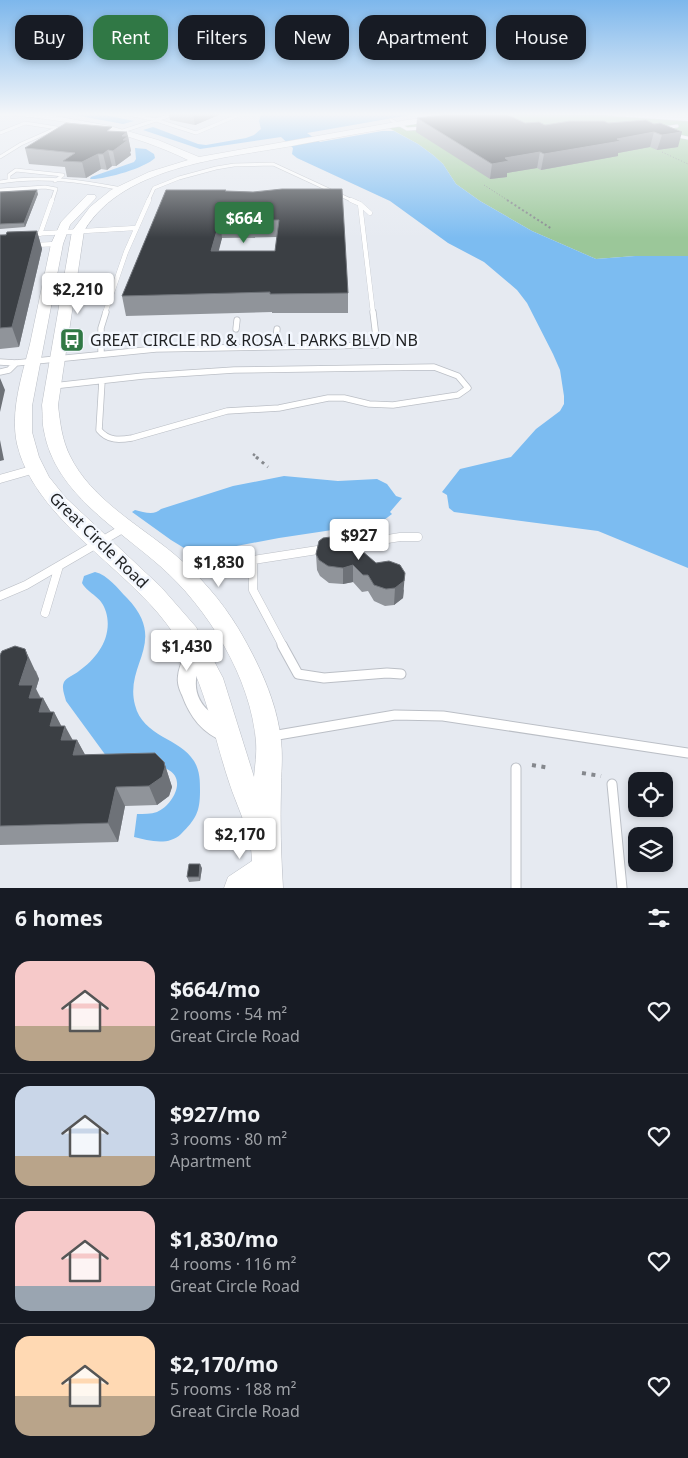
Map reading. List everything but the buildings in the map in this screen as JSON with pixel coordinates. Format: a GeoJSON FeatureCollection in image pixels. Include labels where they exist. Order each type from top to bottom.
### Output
{"type":"FeatureCollection","features":[{"type":"Feature","properties":{"kind":"street"},"geometry":{"type":"LineString","coordinates":[[186,155],[195,159]]}},
{"type":"Feature","properties":{"kind":"street","name":"Great Circle Road"},"geometry":{"type":"LineString","coordinates":[[214,155],[150,169],[110,186],[87,200],[65,224],[59,238],[24,362],[25,394],[23,420],[26,444],[34,468],[45,487],[67,513],[167,607],[196,648],[216,691],[267,867]]}},
{"type":"Feature","properties":{"kind":"street","name":"Great Circle Road"},"geometry":{"type":"LineString","coordinates":[[195,159],[164,170],[122,189],[98,205],[85,218],[78,231],[56,359],[50,420],[58,452],[76,483],[126,528],[168,562],[202,595],[235,645],[259,699],[268,737],[267,867]]}},
{"type":"Feature","properties":{"kind":"street"},"geometry":{"type":"LineString","coordinates":[[240,888],[267,867]]}},
{"type":"Feature","properties":{"kind":"lane"},"geometry":{"type":"LineString","coordinates":[[195,159],[208,170]]}},
{"type":"Feature","properties":{"kind":"lane"},"geometry":{"type":"LineString","coordinates":[[101,354],[101,328],[111,294],[136,228],[154,188],[178,178],[234,164],[276,165],[360,204],[370,213]]}},
{"type":"Feature","properties":{"kind":"lane"},"geometry":{"type":"LineString","coordinates":[[9,180],[9,175],[16,170],[63,175],[55,181]]}},
{"type":"Feature","properties":{"kind":"lane"},"geometry":{"type":"LineString","coordinates":[[0,182],[28,179],[110,186],[122,189]]}},
{"type":"Feature","properties":{"kind":"lane"},"geometry":{"type":"LineString","coordinates":[[0,190],[45,187],[56,189],[40,234]]}},
{"type":"Feature","properties":{"kind":"lane"},"geometry":{"type":"LineString","coordinates":[[0,362],[24,362],[156,349],[377,345],[360,204]]}},
{"type":"Feature","properties":{"kind":"lane"},"geometry":{"type":"LineString","coordinates":[[30,245],[78,231],[136,228]]}},
{"type":"Feature","properties":{"kind":"lane"},"geometry":{"type":"LineString","coordinates":[[30,234],[59,238]]}},
{"type":"Feature","properties":{"kind":"lane"},"geometry":{"type":"LineString","coordinates":[[236,329],[237,320]]}},
{"type":"Feature","properties":{"kind":"lane"},"geometry":{"type":"LineString","coordinates":[[275,346],[277,328]]}},
{"type":"Feature","properties":{"kind":"lane"},"geometry":{"type":"LineString","coordinates":[[0,372],[9,370],[24,362]]}},
{"type":"Feature","properties":{"kind":"lane"},"geometry":{"type":"LineString","coordinates":[[52,386],[102,381],[234,370],[434,367],[464,379],[468,388],[458,395],[393,405],[369,404],[344,398],[328,398],[279,408],[226,411],[119,440],[106,437],[99,430],[102,381]]}},
{"type":"Feature","properties":{"kind":"lane"},"geometry":{"type":"LineString","coordinates":[[0,479],[34,468]]}},
{"type":"Feature","properties":{"kind":"lane"},"geometry":{"type":"LineString","coordinates":[[0,596],[26,585],[126,528]]}},
{"type":"Feature","properties":{"kind":"lane"},"geometry":{"type":"LineString","coordinates":[[341,546],[400,537],[418,537]]}},
{"type":"Feature","properties":{"kind":"lane"},"geometry":{"type":"LineString","coordinates":[[331,548],[253,560],[253,590],[298,674],[324,678],[388,673],[401,674]]}},
{"type":"Feature","properties":{"kind":"lane"},"geometry":{"type":"LineString","coordinates":[[45,613],[59,566]]}},
{"type":"Feature","properties":{"kind":"lane"},"geometry":{"type":"LineString","coordinates":[[268,737],[395,714],[409,714],[443,716],[688,753]]}},
{"type":"Feature","properties":{"kind":"lane"},"geometry":{"type":"LineString","coordinates":[[516,768],[516,888]]}},
{"type":"Feature","properties":{"kind":"lane"},"geometry":{"type":"LineString","coordinates":[[612,784],[622,888]]}},
{"type":"Feature","properties":{"kind":"path"},"geometry":{"type":"LineString","coordinates":[[669,155],[688,164]]}},
{"type":"Feature","properties":{"kind":"path"},"geometry":{"type":"LineString","coordinates":[[484,185],[552,229]]}},
{"type":"Feature","properties":{"kind":"path"},"geometry":{"type":"LineString","coordinates":[[253,454],[268,467]]}},
{"type":"Feature","properties":{"kind":"path"},"geometry":{"type":"LineString","coordinates":[[532,765],[550,768]]}},
{"type":"Feature","properties":{"kind":"path"},"geometry":{"type":"LineString","coordinates":[[582,773],[601,776]]}},
{"type":"Feature","properties":{"kind":"green space"},"geometry":{"type":"Polygon","coordinates":[[[433,155],[688,155],[688,256],[635,256],[596,259],[532,231],[480,201],[456,184],[443,164],[433,155]]]}},
{"type":"Feature","properties":{"kind":"water"},"geometry":{"type":"Polygon","coordinates":[[[136,155],[154,155],[155,158],[143,166],[124,173],[105,178],[90,179],[91,177],[134,162],[136,155]]]}},
{"type":"Feature","properties":{"kind":"water"},"geometry":{"type":"Polygon","coordinates":[[[294,155],[433,155],[443,164],[456,184],[480,201],[532,231],[596,259],[635,256],[688,256],[688,568],[598,531],[454,512],[449,508],[447,495],[442,492],[460,469],[511,457],[536,429],[560,411],[564,404],[564,396],[560,370],[527,303],[517,290],[484,262],[448,243],[390,201],[294,155]]]}},
{"type":"Feature","properties":{"kind":"water"},"geometry":{"type":"Polygon","coordinates":[[[284,476],[338,481],[377,479],[387,484],[396,496],[402,498],[390,512],[392,514],[384,520],[372,524],[279,538],[200,553],[189,551],[132,512],[135,510],[149,513],[155,512],[233,486],[284,476]]]}},
{"type":"Feature","properties":{"kind":"water"},"geometry":{"type":"Polygon","coordinates":[[[95,572],[108,579],[127,598],[139,614],[144,628],[143,653],[133,690],[139,716],[153,731],[188,753],[199,772],[200,798],[196,815],[181,834],[171,840],[152,841],[134,837],[137,814],[150,814],[163,809],[176,792],[177,785],[173,773],[167,769],[155,766],[112,764],[66,701],[63,689],[64,682],[92,660],[106,638],[108,621],[102,602],[82,583],[84,576],[95,572]]]}},
{"type":"Feature","properties":{"kind":"place","name":"GREAT CIRCLE RD & ROSA L PARKS BLVD NB"},"geometry":{"type":"Point","coordinates":[72,340]}}]}
